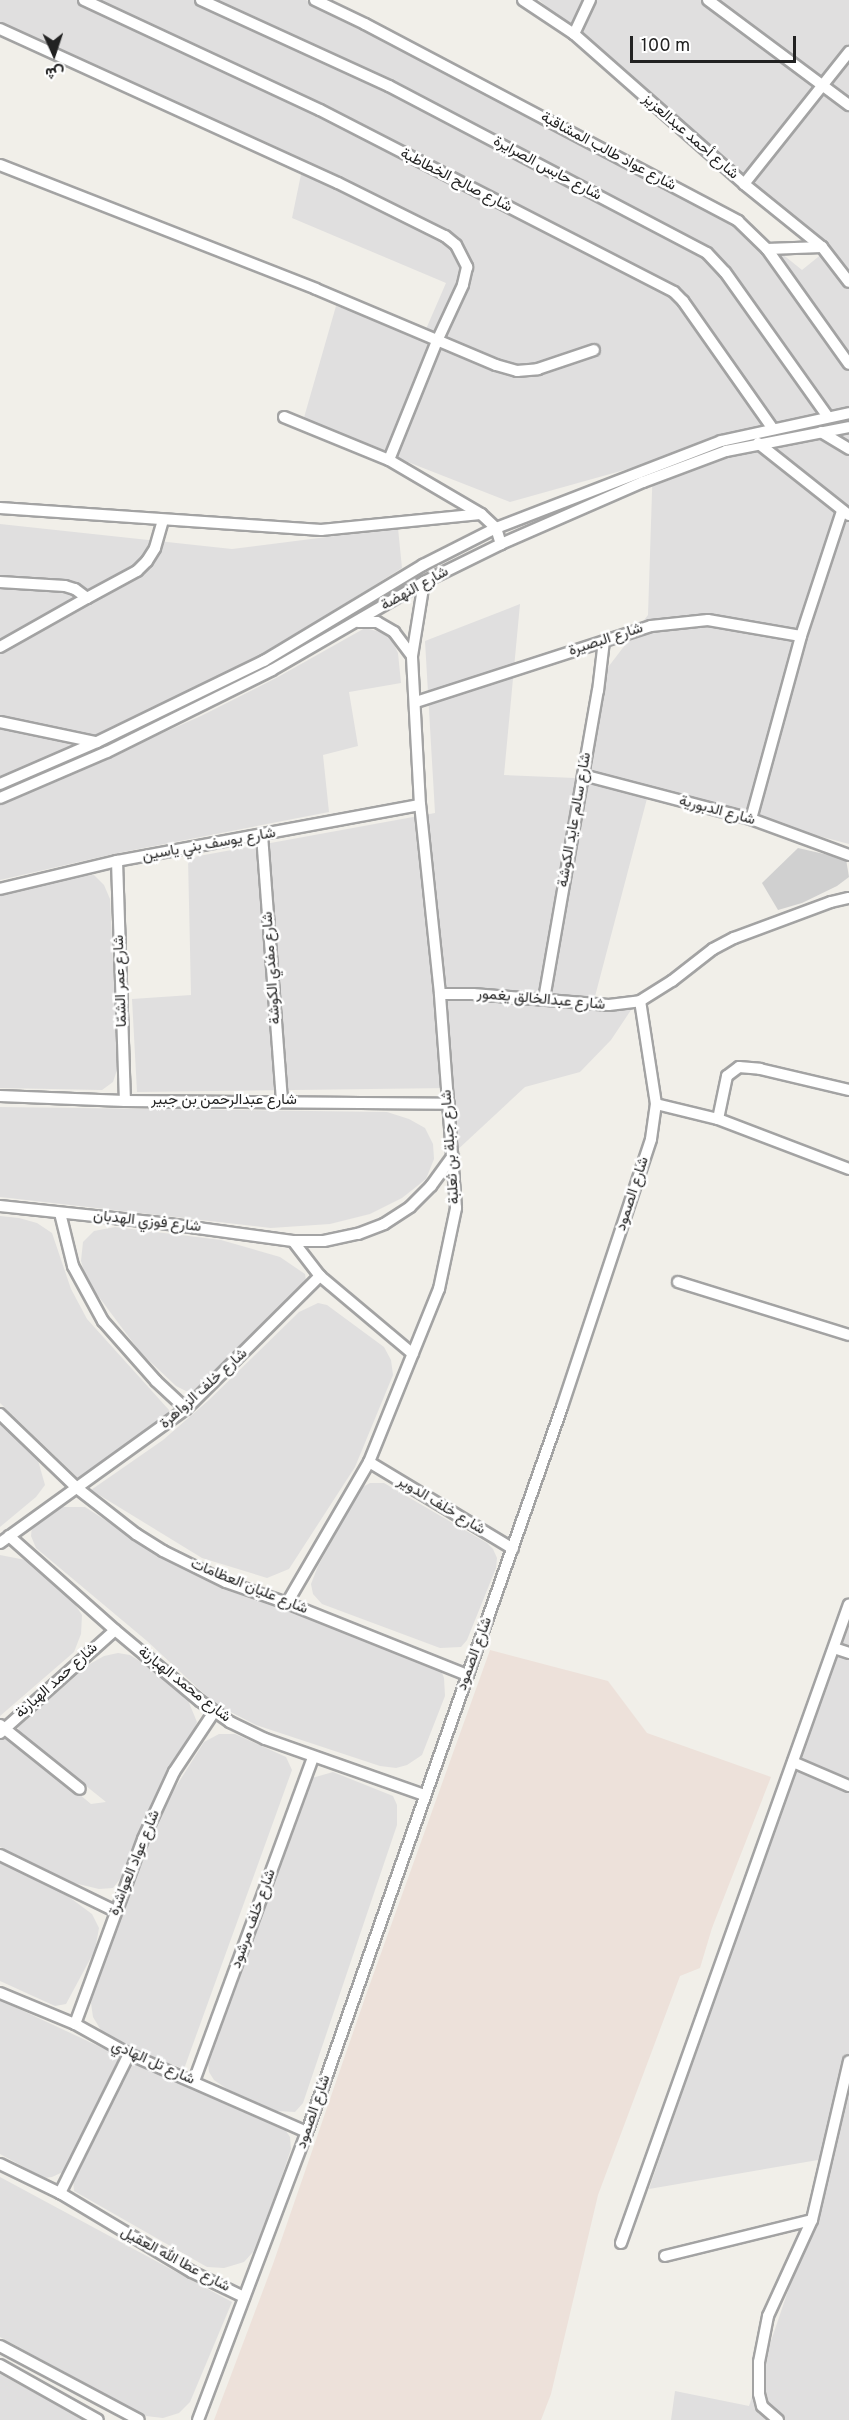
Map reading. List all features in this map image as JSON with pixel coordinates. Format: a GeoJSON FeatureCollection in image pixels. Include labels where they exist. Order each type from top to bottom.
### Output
{"type":"FeatureCollection","features":[{"type":"Feature","properties":{"kind":"street","name":"شارع صالح الخطاطبة"},"geometry":{"type":"LineString","coordinates":[[84,0],[320,110],[674,292],[683,301],[773,429]]}},
{"type":"Feature","properties":{"kind":"street","name":"شارع حابس الصرايرة"},"geometry":{"type":"LineString","coordinates":[[201,0],[389,86],[707,253],[725,272],[828,417]]}},
{"type":"Feature","properties":{"kind":"street","name":"شارع عواد طالب المشاقبة"},"geometry":{"type":"LineString","coordinates":[[315,0],[365,24],[738,221],[767,249],[849,364]]}},
{"type":"Feature","properties":{"kind":"street","name":"شارع أحمد عبدالعزيز"},"geometry":{"type":"LineString","coordinates":[[523,0],[574,34],[744,184],[822,247],[849,282]]}},
{"type":"Feature","properties":{"kind":"street"},"geometry":{"type":"LineString","coordinates":[[574,34],[590,0]]}},
{"type":"Feature","properties":{"kind":"street"},"geometry":{"type":"LineString","coordinates":[[708,0],[824,84],[849,105]]}},
{"type":"Feature","properties":{"kind":"street"},"geometry":{"type":"LineString","coordinates":[[0,29],[338,183],[445,236],[456,245],[467,267],[463,285],[437,341],[389,460]]}},
{"type":"Feature","properties":{"kind":"street"},"geometry":{"type":"LineString","coordinates":[[744,184],[849,52]]}},
{"type":"Feature","properties":{"kind":"street"},"geometry":{"type":"LineString","coordinates":[[0,165],[517,371],[538,369],[594,350]]}},
{"type":"Feature","properties":{"kind":"street"},"geometry":{"type":"LineString","coordinates":[[767,249],[822,247]]}},
{"type":"Feature","properties":{"kind":"street","name":"شارع النهضة"},"geometry":{"type":"LineString","coordinates":[[0,784],[97,742],[264,661],[423,565],[496,528],[703,447],[849,413]]}},
{"type":"Feature","properties":{"kind":"street"},"geometry":{"type":"LineString","coordinates":[[284,417],[389,460],[481,514],[496,528],[501,544]]}},
{"type":"Feature","properties":{"kind":"street","name":"شارع النهضة"},"geometry":{"type":"LineString","coordinates":[[0,798],[107,752],[229,692],[357,622],[424,582],[501,544],[686,465],[726,451],[849,427]]}},
{"type":"Feature","properties":{"kind":"street"},"geometry":{"type":"LineString","coordinates":[[821,432],[849,449]]}},
{"type":"Feature","properties":{"kind":"street"},"geometry":{"type":"LineString","coordinates":[[751,819],[801,636],[845,513],[758,443]]}},
{"type":"Feature","properties":{"kind":"street"},"geometry":{"type":"LineString","coordinates":[[0,508],[321,530],[481,514]]}},
{"type":"Feature","properties":{"kind":"street"},"geometry":{"type":"LineString","coordinates":[[0,647],[136,571],[147,561],[154,548],[162,520]]}},
{"type":"Feature","properties":{"kind":"street"},"geometry":{"type":"LineString","coordinates":[[0,582],[65,586],[75,589],[87,598]]}},
{"type":"Feature","properties":{"kind":"street","name":"شارع جبلة بن ثعلبة"},"geometry":{"type":"LineString","coordinates":[[287,1603],[369,1462],[439,1289],[452,1236],[456,1208],[440,994],[420,805],[412,656],[424,582]]}},
{"type":"Feature","properties":{"kind":"street","name":"شارع البصيرة"},"geometry":{"type":"LineString","coordinates":[[416,702],[651,626],[687,620],[718,621],[801,636]]}},
{"type":"Feature","properties":{"kind":"street"},"geometry":{"type":"LineString","coordinates":[[357,622],[377,622],[386,627],[394,632],[412,656]]}},
{"type":"Feature","properties":{"kind":"street","name":"شارع سالم عايد الكوشة"},"geometry":{"type":"LineString","coordinates":[[544,999],[604,640]]}},
{"type":"Feature","properties":{"kind":"street"},"geometry":{"type":"LineString","coordinates":[[0,722],[97,742]]}},
{"type":"Feature","properties":{"kind":"street","name":"شارع الدبورية"},"geometry":{"type":"LineString","coordinates":[[583,776],[751,819],[849,854]]}},
{"type":"Feature","properties":{"kind":"street","name":"شارع يوسف بني ياسين"},"geometry":{"type":"LineString","coordinates":[[0,889],[117,861],[420,805]]}},
{"type":"Feature","properties":{"kind":"street","name":"شارع مفدي الكوشة"},"geometry":{"type":"LineString","coordinates":[[262,835],[282,1101]]}},
{"type":"Feature","properties":{"kind":"street","name":"شارع عمر الشمّا"},"geometry":{"type":"LineString","coordinates":[[117,861],[125,1101]]}},
{"type":"Feature","properties":{"kind":"street","name":"شارع عبدالخالق يغمور"},"geometry":{"type":"LineString","coordinates":[[831,902],[849,890]]}},
{"type":"Feature","properties":{"kind":"street","name":"شارع عبدالخالق يغمور"},"geometry":{"type":"LineString","coordinates":[[440,994],[609,1005],[640,1001],[672,981],[714,949],[734,938],[831,902],[849,898]]}},
{"type":"Feature","properties":{"kind":"street","name":"شارع الصمود"},"geometry":{"type":"LineString","coordinates":[[244,2297],[307,2132],[466,1676],[513,1549],[651,1139],[656,1104],[640,1001]]}},
{"type":"Feature","properties":{"kind":"street"},"geometry":{"type":"LineString","coordinates":[[718,1119],[727,1076],[739,1067],[760,1069],[849,1090]]}},
{"type":"Feature","properties":{"kind":"street","name":"شارع عبدالرحمن بن جبير"},"geometry":{"type":"LineString","coordinates":[[0,1096],[125,1101],[448,1104]]}},
{"type":"Feature","properties":{"kind":"street"},"geometry":{"type":"LineString","coordinates":[[656,1104],[718,1119],[849,1169]]}},
{"type":"Feature","properties":{"kind":"street","name":"شارع فوزي الهدبان"},"geometry":{"type":"LineString","coordinates":[[0,1206],[161,1223],[293,1241],[324,1241],[358,1234],[384,1224],[410,1207],[431,1186],[453,1156]]}},
{"type":"Feature","properties":{"kind":"street"},"geometry":{"type":"LineString","coordinates":[[60,1213],[73,1266],[103,1321],[156,1382],[186,1409]]}},
{"type":"Feature","properties":{"kind":"street"},"geometry":{"type":"LineString","coordinates":[[293,1241],[320,1276],[414,1354]]}},
{"type":"Feature","properties":{"kind":"street","name":"شارع خلف الزواهرة"},"geometry":{"type":"LineString","coordinates":[[0,1543],[186,1409],[320,1276]]}},
{"type":"Feature","properties":{"kind":"street"},"geometry":{"type":"LineString","coordinates":[[678,1282],[849,1335]]}},
{"type":"Feature","properties":{"kind":"street","name":"شارع عليان العظامات"},"geometry":{"type":"LineString","coordinates":[[0,1414],[77,1488],[136,1534],[163,1551],[226,1582],[287,1603],[466,1676]]}},
{"type":"Feature","properties":{"kind":"street","name":"شارع خلف الدوير"},"geometry":{"type":"LineString","coordinates":[[369,1462],[513,1549]]}},
{"type":"Feature","properties":{"kind":"street","name":"شارع محمد الهبارنة"},"geometry":{"type":"LineString","coordinates":[[9,1536],[115,1630],[214,1712],[245,1730],[314,1757],[424,1795]]}},
{"type":"Feature","properties":{"kind":"street"},"geometry":{"type":"LineString","coordinates":[[621,2243],[849,1604]]}},
{"type":"Feature","properties":{"kind":"street","name":"شارع حمد الهبارنة"},"geometry":{"type":"LineString","coordinates":[[1,1729],[115,1630]]}},
{"type":"Feature","properties":{"kind":"street"},"geometry":{"type":"LineString","coordinates":[[834,1648],[849,1653]]}},
{"type":"Feature","properties":{"kind":"street","name":"شارع عواد العواشرة"},"geometry":{"type":"LineString","coordinates":[[75,2024],[143,1839],[174,1772],[214,1712]]}},
{"type":"Feature","properties":{"kind":"street"},"geometry":{"type":"LineString","coordinates":[[1,1729],[80,1789]]}},
{"type":"Feature","properties":{"kind":"street","name":"شارع خلف مرشود"},"geometry":{"type":"LineString","coordinates":[[194,2082],[314,1757]]}},
{"type":"Feature","properties":{"kind":"street"},"geometry":{"type":"LineString","coordinates":[[793,1762],[849,1786]]}},
{"type":"Feature","properties":{"kind":"street"},"geometry":{"type":"LineString","coordinates":[[0,1855],[115,1911]]}},
{"type":"Feature","properties":{"kind":"street","name":"شارع تل الهادي"},"geometry":{"type":"LineString","coordinates":[[0,1993],[75,2024],[129,2054],[307,2132]]}},
{"type":"Feature","properties":{"kind":"street"},"geometry":{"type":"LineString","coordinates":[[60,2193],[129,2054]]}},
{"type":"Feature","properties":{"kind":"street"},"geometry":{"type":"LineString","coordinates":[[778,2420],[762,2406],[759,2394],[759,2362],[768,2316],[812,2220],[849,2061]]}},
{"type":"Feature","properties":{"kind":"street","name":"شارع عطا الله العقيل"},"geometry":{"type":"LineString","coordinates":[[0,2164],[60,2193],[154,2251],[244,2297],[200,2415],[191,2420]]}},
{"type":"Feature","properties":{"kind":"street"},"geometry":{"type":"LineString","coordinates":[[665,2256],[812,2220]]}},
{"type":"Feature","properties":{"kind":"street"},"geometry":{"type":"LineString","coordinates":[[0,2346],[139,2420]]}},
{"type":"Feature","properties":{"kind":"street"},"geometry":{"type":"LineString","coordinates":[[0,2365],[98,2420]]}},
{"type":"Feature","properties":{"kind":"shaded area"},"geometry":{"type":"Polygon","coordinates":[[[0,0],[306,0],[724,207],[802,270],[823,253],[539,0],[849,0],[849,844],[649,791],[593,1004],[641,995],[611,1040],[580,1072],[525,1087],[454,1153],[449,1088],[137,1092],[132,999],[191,995],[188,858],[435,813],[425,641],[520,604],[504,775],[575,778],[599,679],[648,615],[653,462],[510,502],[303,421],[336,306],[423,336],[446,283],[292,218],[304,160],[0,26],[0,0]]]}},
{"type":"Feature","properties":{"kind":"shaded area"},"geometry":{"type":"Polygon","coordinates":[[[0,524],[232,549],[398,528],[402,568],[266,653],[61,753],[0,778],[0,524]]]}},
{"type":"Feature","properties":{"kind":"shaded area"},"geometry":{"type":"Polygon","coordinates":[[[365,628],[389,634],[398,653],[401,683],[349,692],[358,746],[323,755],[329,812],[118,853],[0,880],[0,805],[201,716],[278,677],[365,628]]]}},
{"type":"Feature","properties":{"kind":"shaded area"},"geometry":{"type":"Polygon","coordinates":[[[798,848],[846,859],[849,877],[837,886],[802,903],[778,910],[762,883],[798,848]]]}},
{"type":"Feature","properties":{"kind":"shaded area"},"geometry":{"type":"Polygon","coordinates":[[[94,875],[104,885],[110,899],[118,1067],[113,1082],[102,1090],[0,1088],[0,896],[77,876],[94,875]]]}},
{"type":"Feature","properties":{"kind":"shaded area"},"geometry":{"type":"Polygon","coordinates":[[[0,1107],[387,1112],[409,1119],[425,1128],[433,1144],[434,1159],[426,1179],[402,1198],[370,1214],[330,1224],[271,1228],[0,1197],[0,1107]]]}},
{"type":"Feature","properties":{"kind":"shaded area"},"geometry":{"type":"Polygon","coordinates":[[[0,1216],[37,1223],[52,1233],[71,1289],[87,1319],[169,1410],[171,1416],[98,1470],[78,1478],[0,1403],[0,1216]]]}},
{"type":"Feature","properties":{"kind":"shaded area"},"geometry":{"type":"Polygon","coordinates":[[[115,1227],[221,1240],[280,1257],[305,1274],[306,1281],[302,1288],[205,1384],[195,1391],[186,1391],[176,1386],[140,1352],[87,1281],[81,1261],[83,1242],[94,1231],[115,1227]]]}},
{"type":"Feature","properties":{"kind":"shaded area"},"geometry":{"type":"Polygon","coordinates":[[[318,1303],[327,1305],[384,1347],[391,1360],[393,1375],[355,1467],[289,1569],[267,1578],[202,1558],[91,1490],[163,1440],[209,1400],[299,1312],[318,1303]]]}},
{"type":"Feature","properties":{"kind":"shaded area"},"geometry":{"type":"Polygon","coordinates":[[[0,1421],[37,1457],[45,1485],[36,1497],[0,1527],[0,1421]]]}},
{"type":"Feature","properties":{"kind":"shaded area"},"geometry":{"type":"Polygon","coordinates":[[[370,1483],[384,1483],[487,1543],[493,1549],[497,1558],[496,1568],[467,1640],[461,1647],[440,1648],[322,1604],[313,1594],[311,1584],[318,1566],[361,1488],[370,1483]]]}},
{"type":"Feature","properties":{"kind":"shaded area"},"geometry":{"type":"Polygon","coordinates":[[[59,1507],[85,1507],[161,1556],[225,1588],[440,1668],[444,1678],[445,1696],[422,1755],[407,1765],[396,1768],[380,1766],[256,1725],[215,1704],[147,1641],[36,1548],[31,1536],[32,1526],[59,1507]]]}},
{"type":"Feature","properties":{"kind":"shaded area"},"geometry":{"type":"Polygon","coordinates":[[[0,1555],[31,1561],[72,1600],[82,1615],[81,1634],[74,1652],[0,1716],[0,1555]]]}},
{"type":"Feature","properties":{"kind":"shaded area"},"geometry":{"type":"Polygon","coordinates":[[[849,1606],[849,2420],[671,2420],[675,2391],[749,2406],[812,2220],[818,2160],[649,2189],[849,1606]]]}},
{"type":"Feature","properties":{"kind":"shaded area"},"geometry":{"type":"Polygon","coordinates":[[[490,1650],[608,1681],[647,1733],[771,1777],[712,1928],[700,1968],[680,1976],[598,2195],[551,2394],[541,2420],[214,2420],[273,2264],[366,1995],[490,1650]]]}},
{"type":"Feature","properties":{"kind":"shaded area"},"geometry":{"type":"Polygon","coordinates":[[[118,1653],[130,1655],[146,1665],[187,1698],[197,1722],[167,1773],[124,1874],[113,1888],[99,1889],[74,1883],[0,1847],[0,1736],[7,1734],[91,1804],[106,1802],[19,1732],[18,1727],[88,1665],[104,1656],[118,1653]]]}},
{"type":"Feature","properties":{"kind":"shaded area"},"geometry":{"type":"Polygon","coordinates":[[[219,1734],[235,1734],[286,1757],[292,1770],[184,2069],[120,2045],[102,2032],[93,2017],[91,2003],[95,1986],[146,1850],[172,1793],[204,1742],[219,1734]]]}},
{"type":"Feature","properties":{"kind":"shaded area"},"geometry":{"type":"Polygon","coordinates":[[[333,1772],[393,1796],[397,1805],[397,1825],[303,2103],[295,2112],[277,2111],[230,2091],[214,2080],[209,2072],[208,2062],[307,1789],[312,1778],[333,1772]]]}},
{"type":"Feature","properties":{"kind":"shaded area"},"geometry":{"type":"Polygon","coordinates":[[[0,1862],[61,1891],[92,1914],[99,1928],[95,1950],[66,2004],[55,2006],[0,1981],[0,1862]]]}},
{"type":"Feature","properties":{"kind":"shaded area"},"geometry":{"type":"Polygon","coordinates":[[[0,2000],[111,2052],[119,2059],[65,2171],[52,2177],[44,2178],[0,2154],[0,2000]]]}},
{"type":"Feature","properties":{"kind":"shaded area"},"geometry":{"type":"Polygon","coordinates":[[[135,2064],[284,2128],[290,2137],[291,2149],[271,2208],[253,2252],[244,2262],[224,2268],[207,2267],[74,2191],[73,2177],[124,2070],[135,2064]]]}},
{"type":"Feature","properties":{"kind":"shaded area"},"geometry":{"type":"Polygon","coordinates":[[[0,2177],[232,2302],[190,2402],[179,2413],[163,2418],[146,2416],[0,2337],[0,2177]]]}},
{"type":"Feature","properties":{"kind":"shaded area"},"geometry":{"type":"Polygon","coordinates":[[[0,2374],[85,2420],[0,2420],[0,2374]]]}}]}
